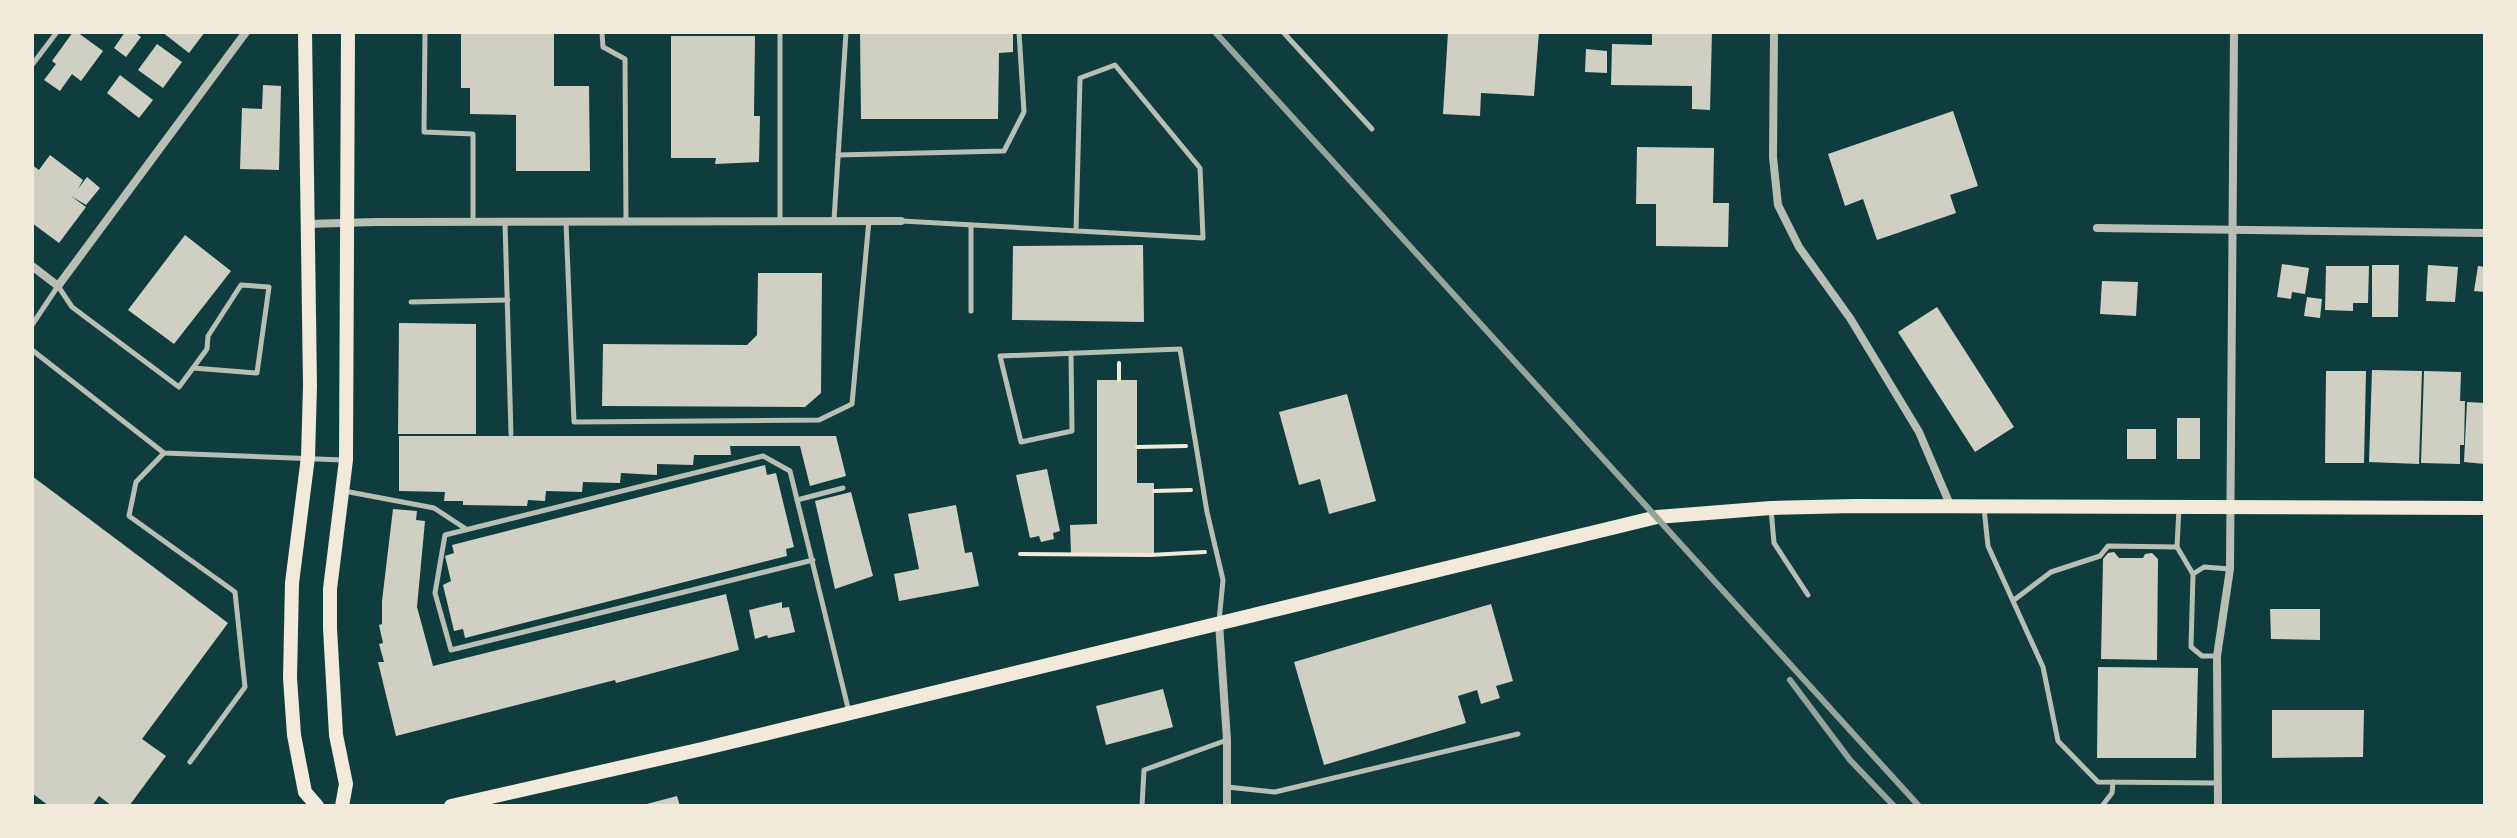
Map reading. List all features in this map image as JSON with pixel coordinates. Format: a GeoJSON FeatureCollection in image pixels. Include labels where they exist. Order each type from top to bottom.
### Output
{"type":"FeatureCollection","features":[{"type":"Feature","properties":{"kind":"main road"},"geometry":{"type":"LineString","coordinates":[[305,32],[310,386],[308,457],[292,583],[290,678],[294,735],[305,792],[317,806]]}},
{"type":"Feature","properties":{"kind":"main road"},"geometry":{"type":"LineString","coordinates":[[342,806],[346,784],[336,735],[330,589],[346,460],[348,32]]}},
{"type":"Feature","properties":{"kind":"main road"},"geometry":{"type":"LineString","coordinates":[[451,806],[1657,517],[1771,508],[2485,508]]}},
{"type":"Feature","properties":{"kind":"street"},"geometry":{"type":"LineString","coordinates":[[32,266],[58,286],[246,32]]}},
{"type":"Feature","properties":{"kind":"street"},"geometry":{"type":"LineString","coordinates":[[1774,32],[1773,142],[1778,205],[1799,247],[1850,318],[1919,432],[1937,468],[1951,507]]}},
{"type":"Feature","properties":{"kind":"street"},"geometry":{"type":"LineString","coordinates":[[2218,806],[2217,656],[2230,569],[2234,32]]}},
{"type":"Feature","properties":{"kind":"street"},"geometry":{"type":"LineString","coordinates":[[306,224],[901,221]]}},
{"type":"Feature","properties":{"kind":"street"},"geometry":{"type":"LineString","coordinates":[[2097,228],[2485,233]]}},
{"type":"Feature","properties":{"kind":"street"},"geometry":{"type":"LineString","coordinates":[[1218,622],[1227,740],[1227,806]]}},
{"type":"Feature","properties":{"kind":"lane"},"geometry":{"type":"LineString","coordinates":[[32,65],[57,32]]}},
{"type":"Feature","properties":{"kind":"lane"},"geometry":{"type":"LineString","coordinates":[[425,32],[424,132],[473,134],[473,221]]}},
{"type":"Feature","properties":{"kind":"lane"},"geometry":{"type":"LineString","coordinates":[[602,32],[603,47],[625,59],[626,221]]}},
{"type":"Feature","properties":{"kind":"lane"},"geometry":{"type":"LineString","coordinates":[[780,32],[780,220]]}},
{"type":"Feature","properties":{"kind":"lane"},"geometry":{"type":"LineString","coordinates":[[834,220],[846,32]]}},
{"type":"Feature","properties":{"kind":"lane"},"geometry":{"type":"LineString","coordinates":[[838,155],[1004,151],[1024,112],[1019,32]]}},
{"type":"Feature","properties":{"kind":"lane"},"geometry":{"type":"LineString","coordinates":[[1283,32],[1372,129]]}},
{"type":"Feature","properties":{"kind":"lane"},"geometry":{"type":"LineString","coordinates":[[901,221],[1076,231],[1203,238],[1200,168],[1115,65],[1080,78],[1076,231]]}},
{"type":"Feature","properties":{"kind":"lane"},"geometry":{"type":"LineString","coordinates":[[566,221],[574,422],[819,420],[852,404],[869,220]]}},
{"type":"Feature","properties":{"kind":"lane"},"geometry":{"type":"LineString","coordinates":[[505,221],[511,434]]}},
{"type":"Feature","properties":{"kind":"lane"},"geometry":{"type":"LineString","coordinates":[[971,225],[971,311]]}},
{"type":"Feature","properties":{"kind":"lane"},"geometry":{"type":"LineString","coordinates":[[32,325],[58,286],[72,307],[179,387],[193,368],[207,349],[208,336],[241,285],[269,287],[257,373],[193,368]]}},
{"type":"Feature","properties":{"kind":"lane"},"geometry":{"type":"LineString","coordinates":[[411,302],[508,300]]}},
{"type":"Feature","properties":{"kind":"lane"},"geometry":{"type":"LineString","coordinates":[[1071,353],[1072,431],[1021,442],[1000,356],[1071,353],[1180,349],[1203,489],[1223,580],[1218,622]]}},
{"type":"Feature","properties":{"kind":"lane"},"geometry":{"type":"LineString","coordinates":[[32,350],[164,453],[346,460]]}},
{"type":"Feature","properties":{"kind":"lane"},"geometry":{"type":"LineString","coordinates":[[164,453],[136,482],[129,516],[235,592],[245,687],[190,762]]}},
{"type":"Feature","properties":{"kind":"lane"},"geometry":{"type":"LineString","coordinates":[[813,560],[451,650],[435,593],[445,535],[763,456],[790,471],[813,560],[849,713]]}},
{"type":"Feature","properties":{"kind":"lane"},"geometry":{"type":"LineString","coordinates":[[797,500],[843,488]]}},
{"type":"Feature","properties":{"kind":"lane"},"geometry":{"type":"LineString","coordinates":[[343,491],[434,508],[467,529]]}},
{"type":"Feature","properties":{"kind":"lane"},"geometry":{"type":"LineString","coordinates":[[1984,507],[1988,546],[2043,667],[2058,741],[2098,782],[2218,783]]}},
{"type":"Feature","properties":{"kind":"lane"},"geometry":{"type":"LineString","coordinates":[[2179,507],[2177,547],[2193,574],[2191,647],[2202,656],[2217,656]]}},
{"type":"Feature","properties":{"kind":"lane"},"geometry":{"type":"LineString","coordinates":[[1771,508],[1774,543],[1808,595]]}},
{"type":"Feature","properties":{"kind":"lane"},"geometry":{"type":"LineString","coordinates":[[2014,600],[2051,572],[2100,556],[2108,546],[2177,547]]}},
{"type":"Feature","properties":{"kind":"lane"},"geometry":{"type":"LineString","coordinates":[[2193,574],[2204,567],[2230,569]]}},
{"type":"Feature","properties":{"kind":"lane"},"geometry":{"type":"LineString","coordinates":[[1227,787],[1275,792],[1518,734]]}},
{"type":"Feature","properties":{"kind":"lane"},"geometry":{"type":"LineString","coordinates":[[1142,806],[1144,770],[1227,740]]}},
{"type":"Feature","properties":{"kind":"lane"},"geometry":{"type":"LineString","coordinates":[[2102,806],[2112,793],[2113,782]]}},
{"type":"Feature","properties":{"kind":"path"},"geometry":{"type":"LineString","coordinates":[[1137,447],[1196,446]]}},
{"type":"Feature","properties":{"kind":"path"},"geometry":{"type":"LineString","coordinates":[[1154,491],[1203,489]]}},
{"type":"Feature","properties":{"kind":"path"},"geometry":{"type":"LineString","coordinates":[[1020,554],[1150,555],[1216,550]]}},
{"type":"Feature","properties":{"kind":"building"},"geometry":{"type":"Polygon","coordinates":[[[73,32],[103,51],[81,81],[72,74],[60,91],[44,80],[56,64],[52,61],[73,32]]]}},
{"type":"Feature","properties":{"kind":"building"},"geometry":{"type":"Polygon","coordinates":[[[125,32],[134,32],[141,37],[126,57],[114,48],[125,32]]]}},
{"type":"Feature","properties":{"kind":"building"},"geometry":{"type":"Polygon","coordinates":[[[162,32],[205,32],[189,53],[162,32]]]}},
{"type":"Feature","properties":{"kind":"building"},"geometry":{"type":"Polygon","coordinates":[[[461,32],[554,32],[554,86],[589,86],[590,171],[516,171],[516,115],[470,114],[470,88],[461,88],[461,32]]]}},
{"type":"Feature","properties":{"kind":"building"},"geometry":{"type":"Polygon","coordinates":[[[860,32],[1013,32],[1013,52],[999,53],[998,119],[861,119],[860,32]]]}},
{"type":"Feature","properties":{"kind":"building"},"geometry":{"type":"Polygon","coordinates":[[[1448,32],[1539,32],[1534,96],[1481,93],[1480,116],[1443,114],[1448,32]]]}},
{"type":"Feature","properties":{"kind":"building"},"geometry":{"type":"Polygon","coordinates":[[[1652,32],[1712,32],[1710,110],[1692,109],[1692,86],[1611,85],[1612,44],[1652,45],[1652,32]]]}},
{"type":"Feature","properties":{"kind":"building"},"geometry":{"type":"Polygon","coordinates":[[[671,36],[755,36],[754,116],[760,116],[759,162],[715,164],[716,158],[671,158],[671,36]]]}},
{"type":"Feature","properties":{"kind":"building"},"geometry":{"type":"Polygon","coordinates":[[[157,44],[182,62],[163,88],[138,70],[157,44]]]}},
{"type":"Feature","properties":{"kind":"building"},"geometry":{"type":"Polygon","coordinates":[[[1586,49],[1607,51],[1607,73],[1585,72],[1586,49]]]}},
{"type":"Feature","properties":{"kind":"building"},"geometry":{"type":"Polygon","coordinates":[[[120,75],[153,100],[139,118],[107,93],[120,75]]]}},
{"type":"Feature","properties":{"kind":"building"},"geometry":{"type":"Polygon","coordinates":[[[263,85],[281,86],[279,170],[240,169],[242,108],[262,109],[263,85]]]}},
{"type":"Feature","properties":{"kind":"building"},"geometry":{"type":"Polygon","coordinates":[[[1953,111],[1978,186],[1950,195],[1956,213],[1877,240],[1863,199],[1845,206],[1828,154],[1953,111]]]}},
{"type":"Feature","properties":{"kind":"building"},"geometry":{"type":"Polygon","coordinates":[[[1637,147],[1714,148],[1713,203],[1729,203],[1728,247],[1656,246],[1656,204],[1636,204],[1637,147]]]}},
{"type":"Feature","properties":{"kind":"building"},"geometry":{"type":"Polygon","coordinates":[[[50,155],[83,180],[78,189],[87,177],[100,188],[86,205],[71,196],[86,207],[59,243],[32,223],[32,165],[39,170],[50,155]]]}},
{"type":"Feature","properties":{"kind":"building"},"geometry":{"type":"Polygon","coordinates":[[[185,235],[231,271],[174,344],[128,310],[185,235]]]}},
{"type":"Feature","properties":{"kind":"building"},"geometry":{"type":"Polygon","coordinates":[[[1143,245],[1144,322],[1012,320],[1013,246],[1143,245]]]}},
{"type":"Feature","properties":{"kind":"building"},"geometry":{"type":"Polygon","coordinates":[[[2282,264],[2309,268],[2305,294],[2292,292],[2291,299],[2277,297],[2282,264]]]}},
{"type":"Feature","properties":{"kind":"building"},"geometry":{"type":"Polygon","coordinates":[[[2372,265],[2399,265],[2398,317],[2372,317],[2372,265]]]}},
{"type":"Feature","properties":{"kind":"building"},"geometry":{"type":"Polygon","coordinates":[[[2428,265],[2458,267],[2455,302],[2426,301],[2428,265]]]}},
{"type":"Feature","properties":{"kind":"building"},"geometry":{"type":"Polygon","coordinates":[[[2326,266],[2369,266],[2368,303],[2353,303],[2353,311],[2325,310],[2326,266]]]}},
{"type":"Feature","properties":{"kind":"building"},"geometry":{"type":"Polygon","coordinates":[[[2478,266],[2485,267],[2485,292],[2474,291],[2478,266]]]}},
{"type":"Feature","properties":{"kind":"building"},"geometry":{"type":"Polygon","coordinates":[[[758,273],[822,273],[821,393],[805,407],[602,406],[603,344],[747,345],[757,335],[758,273]]]}},
{"type":"Feature","properties":{"kind":"building"},"geometry":{"type":"Polygon","coordinates":[[[2102,281],[2138,282],[2136,316],[2100,314],[2102,281]]]}},
{"type":"Feature","properties":{"kind":"building"},"geometry":{"type":"Polygon","coordinates":[[[2307,297],[2322,299],[2320,318],[2304,316],[2307,297]]]}},
{"type":"Feature","properties":{"kind":"building"},"geometry":{"type":"Polygon","coordinates":[[[1937,307],[2014,427],[1975,452],[1898,332],[1937,307]]]}},
{"type":"Feature","properties":{"kind":"building"},"geometry":{"type":"Polygon","coordinates":[[[399,323],[476,324],[476,434],[398,434],[399,323]]]}},
{"type":"Feature","properties":{"kind":"building"},"geometry":{"type":"Polygon","coordinates":[[[2372,370],[2422,371],[2419,464],[2369,462],[2372,370]]]}},
{"type":"Feature","properties":{"kind":"building"},"geometry":{"type":"Polygon","coordinates":[[[2326,371],[2366,371],[2364,463],[2325,463],[2326,371]]]}},
{"type":"Feature","properties":{"kind":"building"},"geometry":{"type":"Polygon","coordinates":[[[2424,371],[2461,372],[2460,401],[2465,401],[2464,445],[2460,445],[2460,464],[2421,463],[2424,371]]]}},
{"type":"Feature","properties":{"kind":"building"},"geometry":{"type":"Polygon","coordinates":[[[1097,380],[1137,380],[1137,483],[1154,483],[1154,553],[1071,554],[1070,525],[1097,524],[1097,380]]]}},
{"type":"Feature","properties":{"kind":"building"},"geometry":{"type":"Polygon","coordinates":[[[1347,394],[1376,501],[1329,514],[1320,479],[1299,485],[1279,412],[1347,394]]]}},
{"type":"Feature","properties":{"kind":"building"},"geometry":{"type":"Polygon","coordinates":[[[2467,402],[2485,403],[2485,464],[2464,462],[2467,402]]]}},
{"type":"Feature","properties":{"kind":"building"},"geometry":{"type":"Polygon","coordinates":[[[2177,418],[2200,418],[2200,459],[2177,459],[2177,418]]]}},
{"type":"Feature","properties":{"kind":"building"},"geometry":{"type":"Polygon","coordinates":[[[2127,429],[2156,429],[2156,459],[2127,459],[2127,429]]]}},
{"type":"Feature","properties":{"kind":"building"},"geometry":{"type":"Polygon","coordinates":[[[399,436],[836,436],[846,476],[810,486],[800,446],[730,446],[731,455],[694,455],[693,465],[657,464],[657,475],[621,473],[620,483],[583,482],[582,492],[546,491],[545,501],[528,500],[527,506],[463,505],[463,501],[444,501],[445,492],[399,491],[399,436]]]}},
{"type":"Feature","properties":{"kind":"building"},"geometry":{"type":"Polygon","coordinates":[[[765,465],[767,475],[776,473],[794,547],[786,549],[787,556],[465,638],[463,629],[454,631],[443,585],[451,581],[445,556],[454,553],[452,545],[765,465]]]}},
{"type":"Feature","properties":{"kind":"building"},"geometry":{"type":"Polygon","coordinates":[[[1047,469],[1060,531],[1053,533],[1054,539],[1041,542],[1039,536],[1030,538],[1016,475],[1047,469]]]}},
{"type":"Feature","properties":{"kind":"building"},"geometry":{"type":"Polygon","coordinates":[[[32,476],[228,623],[142,739],[166,756],[129,806],[112,806],[99,796],[92,806],[49,806],[32,793],[32,476]]]}},
{"type":"Feature","properties":{"kind":"building"},"geometry":{"type":"Polygon","coordinates":[[[851,492],[873,576],[835,589],[815,501],[851,492]]]}},
{"type":"Feature","properties":{"kind":"building"},"geometry":{"type":"Polygon","coordinates":[[[956,505],[965,553],[972,552],[979,586],[899,601],[894,574],[919,569],[908,514],[956,505]]]}},
{"type":"Feature","properties":{"kind":"building"},"geometry":{"type":"Polygon","coordinates":[[[393,509],[417,511],[416,520],[425,521],[417,607],[433,666],[726,594],[739,650],[396,736],[378,662],[384,662],[379,644],[383,643],[379,625],[382,624],[393,509]]]}},
{"type":"Feature","properties":{"kind":"building"},"geometry":{"type":"Polygon","coordinates":[[[2114,552],[2119,558],[2143,558],[2145,554],[2152,553],[2158,559],[2157,660],[2101,659],[2103,559],[2114,552]]]}},
{"type":"Feature","properties":{"kind":"building"},"geometry":{"type":"Polygon","coordinates":[[[782,602],[782,608],[789,607],[795,632],[755,639],[749,610],[782,602]]]}},
{"type":"Feature","properties":{"kind":"building"},"geometry":{"type":"Polygon","coordinates":[[[1491,604],[1513,681],[1496,686],[1500,698],[1481,704],[1477,690],[1458,696],[1466,723],[1324,765],[1294,662],[1491,604]]]}},
{"type":"Feature","properties":{"kind":"building"},"geometry":{"type":"Polygon","coordinates":[[[2270,609],[2320,609],[2320,640],[2271,639],[2270,609]]]}},
{"type":"Feature","properties":{"kind":"building"},"geometry":{"type":"Polygon","coordinates":[[[2098,667],[2198,668],[2196,758],[2097,758],[2098,667]]]}},
{"type":"Feature","properties":{"kind":"building"},"geometry":{"type":"Polygon","coordinates":[[[1163,689],[1173,727],[1106,745],[1096,706],[1163,689]]]}},
{"type":"Feature","properties":{"kind":"building"},"geometry":{"type":"Polygon","coordinates":[[[2272,710],[2364,710],[2363,757],[2272,758],[2272,710]]]}},
{"type":"Feature","properties":{"kind":"building"},"geometry":{"type":"Polygon","coordinates":[[[677,796],[680,806],[643,805],[677,796]]]}},
{"type":"Feature","properties":{"kind":"railway"},"geometry":{"type":"LineString","coordinates":[[1215,32],[1919,806]]}},
{"type":"Feature","properties":{"kind":"railway"},"geometry":{"type":"LineString","coordinates":[[1790,680],[1850,760],[1894,806]]}}]}
